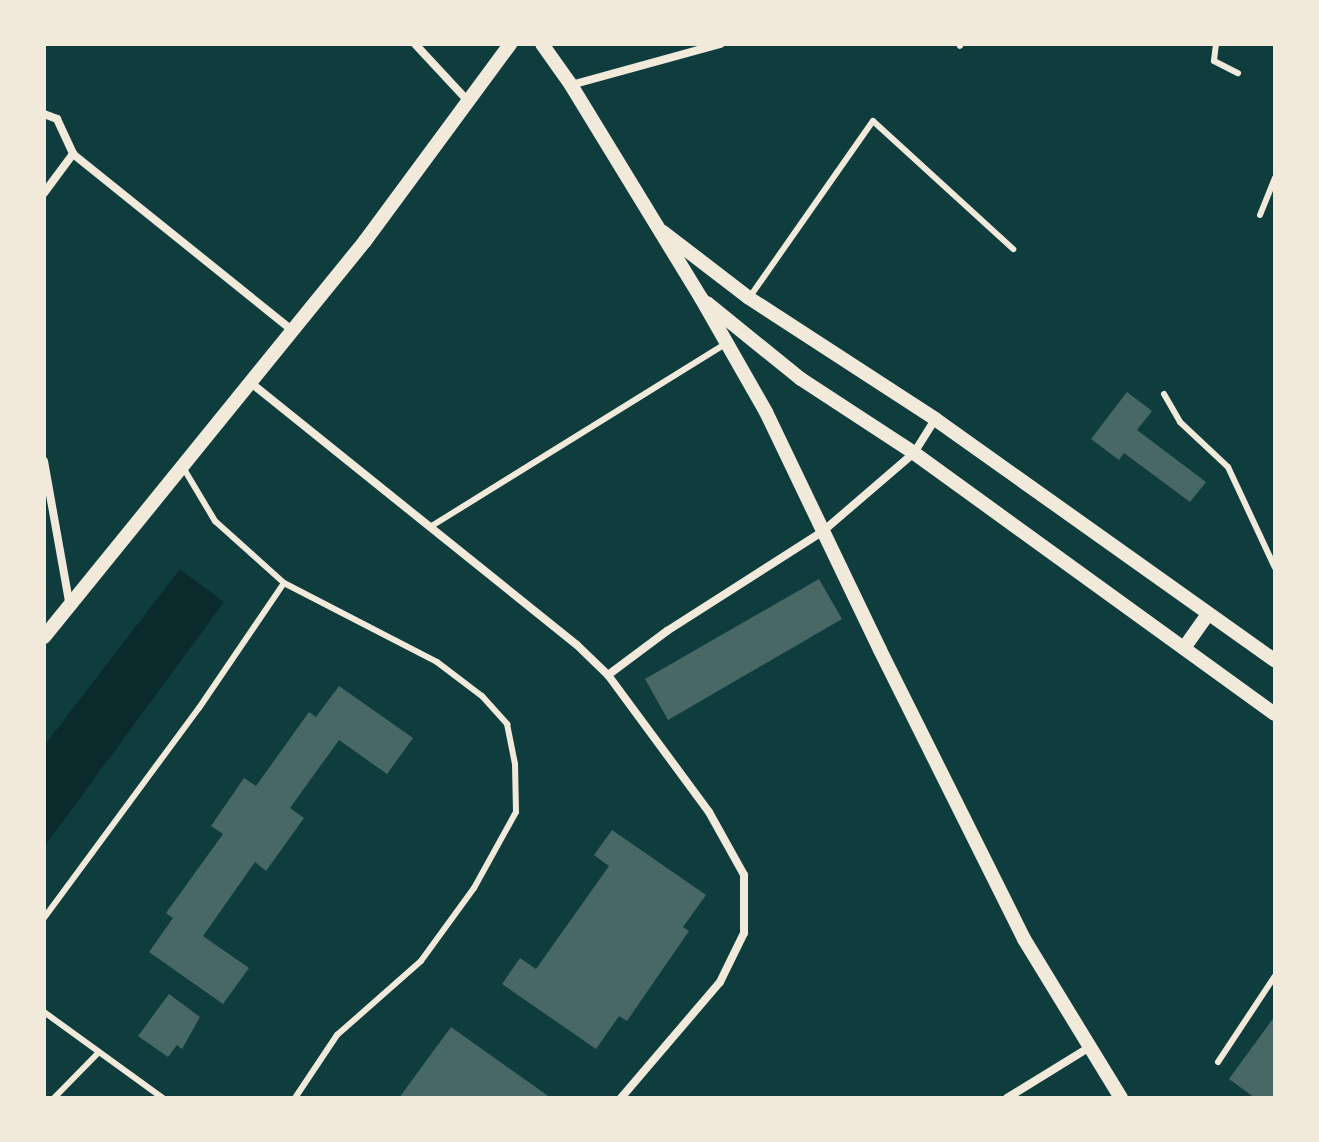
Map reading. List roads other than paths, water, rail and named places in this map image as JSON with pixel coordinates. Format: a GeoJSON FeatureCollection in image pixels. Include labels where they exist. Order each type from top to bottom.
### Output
{"type":"FeatureCollection","features":[{"type":"Feature","properties":{"kind":"street"},"geometry":{"type":"LineString","coordinates":[[415,44],[468,101]]}},
{"type":"Feature","properties":{"kind":"street"},"geometry":{"type":"LineString","coordinates":[[46,629],[184,469],[365,241],[510,44]]}},
{"type":"Feature","properties":{"kind":"street"},"geometry":{"type":"LineString","coordinates":[[542,44],[571,85],[701,298],[766,412],[822,532],[1024,939],[1121,1098]]}},
{"type":"Feature","properties":{"kind":"street"},"geometry":{"type":"LineString","coordinates":[[571,85],[720,44]]}},
{"type":"Feature","properties":{"kind":"street"},"geometry":{"type":"LineString","coordinates":[[44,114],[57,119],[73,154],[292,330]]}},
{"type":"Feature","properties":{"kind":"street"},"geometry":{"type":"LineString","coordinates":[[44,193],[73,154]]}},
{"type":"Feature","properties":{"kind":"street"},"geometry":{"type":"LineString","coordinates":[[655,226],[749,298],[935,419],[1275,661]]}},
{"type":"Feature","properties":{"kind":"street"},"geometry":{"type":"LineString","coordinates":[[701,298],[801,379],[914,453],[1275,714]]}},
{"type":"Feature","properties":{"kind":"street"},"geometry":{"type":"LineString","coordinates":[[251,383],[577,645],[608,675],[709,812],[744,875],[744,933],[720,982],[621,1098]]}},
{"type":"Feature","properties":{"kind":"street"},"geometry":{"type":"LineString","coordinates":[[608,675],[667,631],[822,532],[914,453],[935,419]]}},
{"type":"Feature","properties":{"kind":"street"},"geometry":{"type":"LineString","coordinates":[[44,461],[69,602]]}},
{"type":"Feature","properties":{"kind":"street"},"geometry":{"type":"LineString","coordinates":[[1184,648],[1208,614]]}},
{"type":"Feature","properties":{"kind":"street"},"geometry":{"type":"LineString","coordinates":[[1007,1098],[1090,1047]]}},
{"type":"Feature","properties":{"kind":"lane"},"geometry":{"type":"LineString","coordinates":[[1216,44],[1214,61],[1238,73]]}},
{"type":"Feature","properties":{"kind":"lane"},"geometry":{"type":"LineString","coordinates":[[749,298],[873,121],[1013,249]]}},
{"type":"Feature","properties":{"kind":"lane"},"geometry":{"type":"LineString","coordinates":[[1260,215],[1275,178]]}},
{"type":"Feature","properties":{"kind":"lane"},"geometry":{"type":"LineString","coordinates":[[430,527],[727,343]]}},
{"type":"Feature","properties":{"kind":"lane"},"geometry":{"type":"LineString","coordinates":[[1164,394],[1180,422],[1228,467],[1275,568]]}},
{"type":"Feature","properties":{"kind":"lane"},"geometry":{"type":"LineString","coordinates":[[184,469],[215,521],[284,583],[437,662],[482,696],[507,724],[515,764],[516,812],[474,888],[421,961],[337,1035],[295,1098]]}},
{"type":"Feature","properties":{"kind":"lane"},"geometry":{"type":"LineString","coordinates":[[44,918],[199,708],[284,583]]}},
{"type":"Feature","properties":{"kind":"lane"},"geometry":{"type":"LineString","coordinates":[[1218,1062],[1275,976]]}},
{"type":"Feature","properties":{"kind":"lane"},"geometry":{"type":"LineString","coordinates":[[44,1012],[163,1098]]}},
{"type":"Feature","properties":{"kind":"lane"},"geometry":{"type":"LineString","coordinates":[[54,1098],[98,1053]]}},
{"type":"Feature","properties":{"kind":"water"},"geometry":{"type":"Polygon","coordinates":[[[180,569],[224,602],[44,847],[44,746],[180,569]]]}}]}
